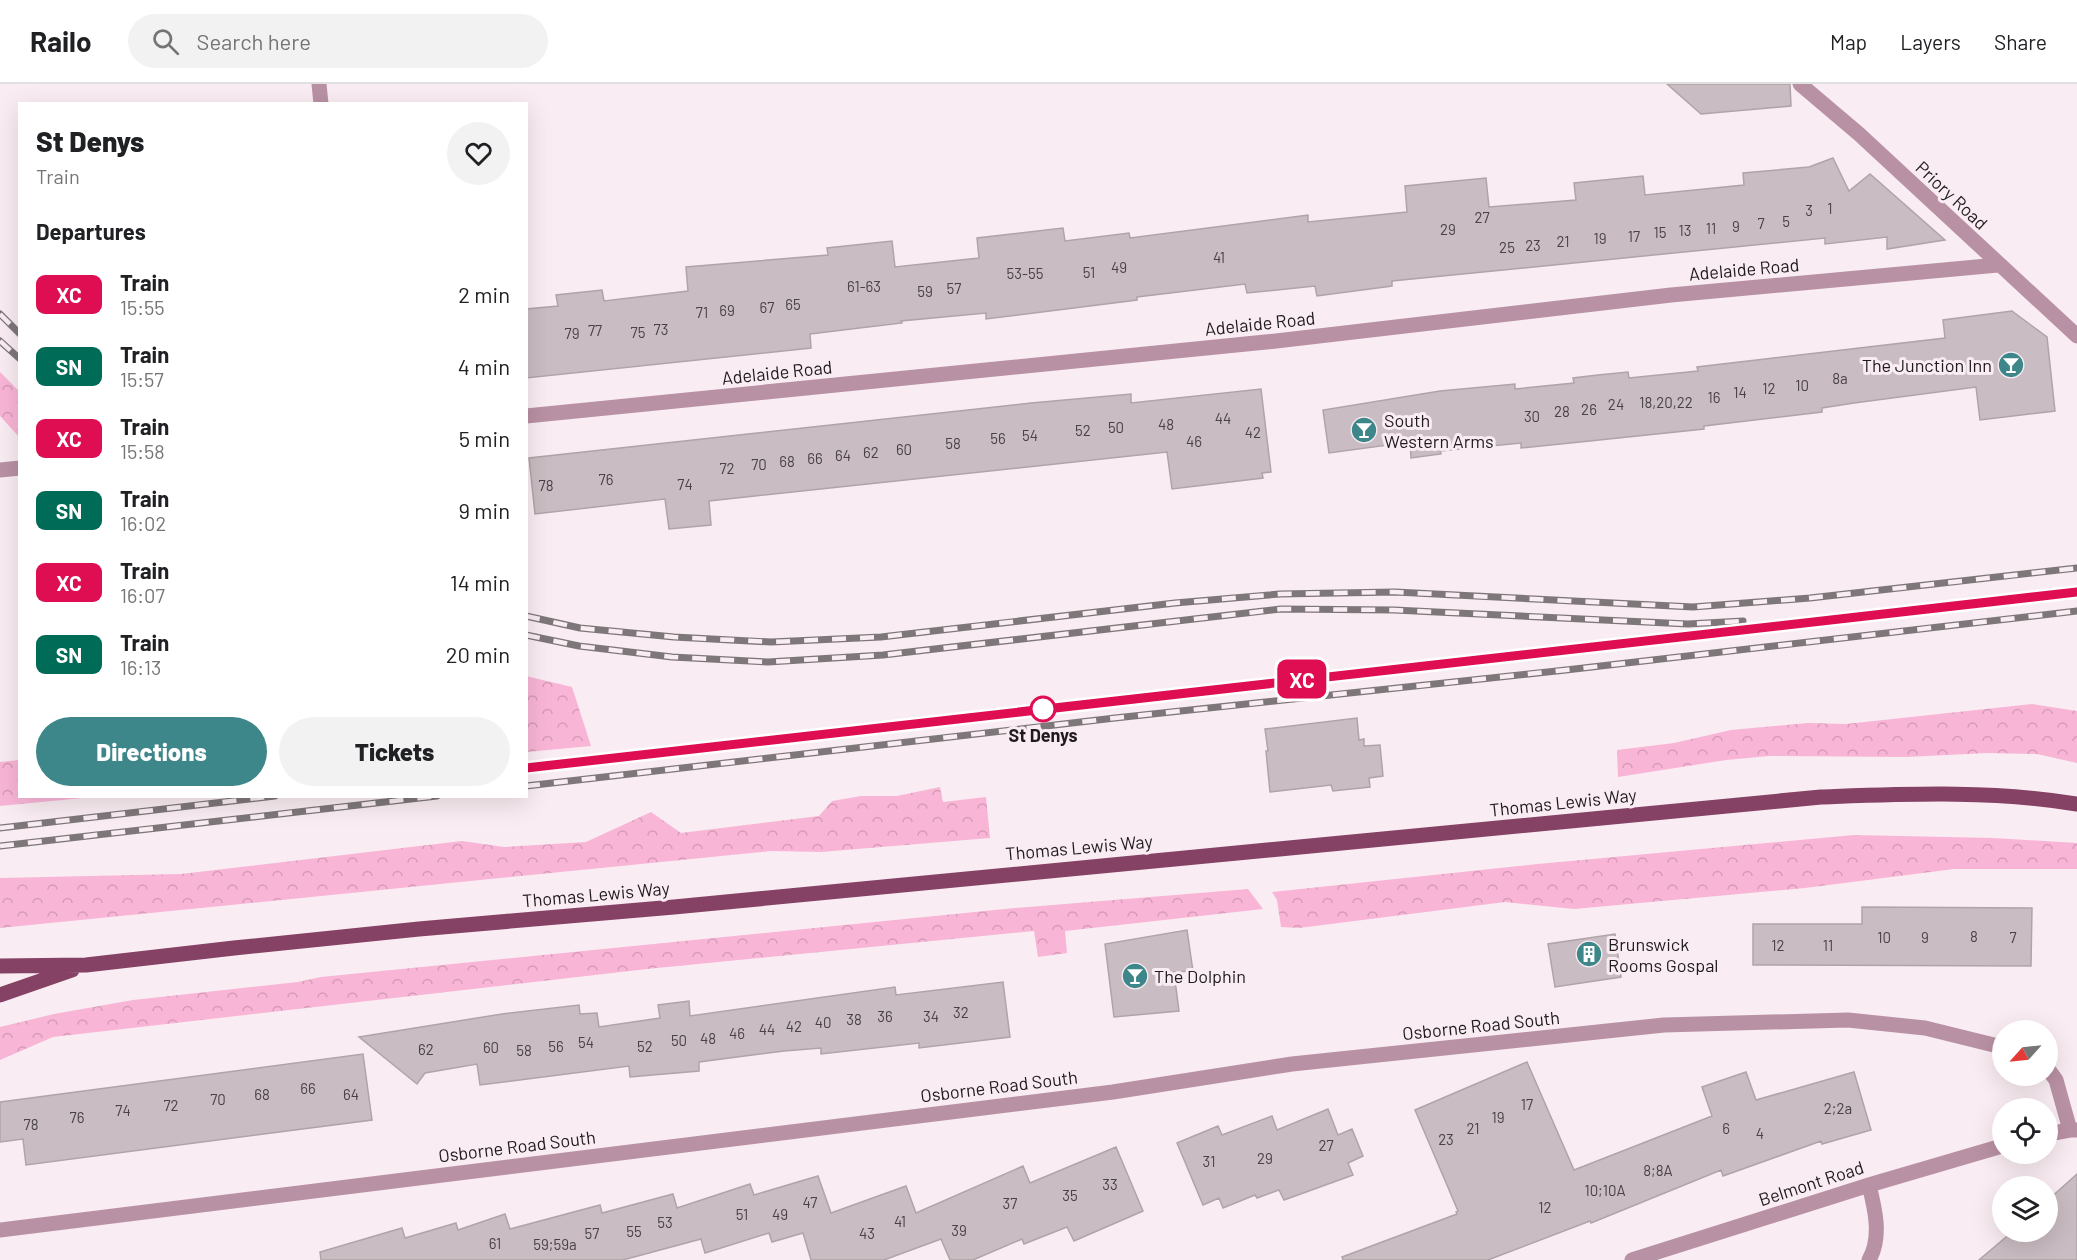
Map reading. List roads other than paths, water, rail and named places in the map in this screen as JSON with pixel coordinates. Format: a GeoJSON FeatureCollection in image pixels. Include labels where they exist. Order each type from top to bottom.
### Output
{"type":"FeatureCollection","features":[{"type":"Feature","properties":{"kind":"main road","name":"Thomas Lewis Way"},"geometry":{"type":"LineString","coordinates":[[0,966],[86,965],[408,930],[674,907],[1821,797],[1923,793],[1996,794],[2077,804]]}},
{"type":"Feature","properties":{"kind":"main road","name":"Thomas Lewis Way"},"geometry":{"type":"LineString","coordinates":[[0,994],[86,965]]}},
{"type":"Feature","properties":{"kind":"street"},"geometry":{"type":"LineString","coordinates":[[319,84],[321,102]]}},
{"type":"Feature","properties":{"kind":"street","name":"Priory Road"},"geometry":{"type":"LineString","coordinates":[[1800,84],[1858,134],[2077,336]]}},
{"type":"Feature","properties":{"kind":"street","name":"Adelaide Road"},"geometry":{"type":"LineString","coordinates":[[528,416],[1276,341],[1671,295],[1998,265]]}},
{"type":"Feature","properties":{"kind":"street"},"geometry":{"type":"LineString","coordinates":[[0,470],[18,468]]}},
{"type":"Feature","properties":{"kind":"street","name":"Osborne Road South"},"geometry":{"type":"LineString","coordinates":[[0,1230],[1105,1093],[1292,1064],[1664,1025],[1848,1020],[1925,1028],[1992,1045]]}},
{"type":"Feature","properties":{"kind":"street"},"geometry":{"type":"LineString","coordinates":[[2058,1086],[2074,1130],[2058,1132]]}},
{"type":"Feature","properties":{"kind":"street","name":"Belmont Road"},"geometry":{"type":"LineString","coordinates":[[1632,1260],[1992,1149]]}},
{"type":"Feature","properties":{"kind":"street"},"geometry":{"type":"LineString","coordinates":[[1869,1185],[1875,1211],[1876,1236],[1869,1260]]}},
{"type":"Feature","properties":{"kind":"railway"},"geometry":{"type":"LineString","coordinates":[[0,314],[18,332]]}},
{"type":"Feature","properties":{"kind":"railway"},"geometry":{"type":"LineString","coordinates":[[0,341],[18,357]]}},
{"type":"Feature","properties":{"kind":"railway"},"geometry":{"type":"LineString","coordinates":[[528,616],[580,628],[674,637],[771,642],[881,637],[1175,603],[1280,594],[1395,592],[1693,607],[1810,598],[2077,568]]}},
{"type":"Feature","properties":{"kind":"railway"},"geometry":{"type":"LineString","coordinates":[[528,768],[2077,592]]}},
{"type":"Feature","properties":{"kind":"railway"},"geometry":{"type":"LineString","coordinates":[[528,635],[579,646],[672,657],[768,662],[883,655],[1281,609],[1394,610],[1688,624],[1743,621]]}},
{"type":"Feature","properties":{"kind":"railway"},"geometry":{"type":"LineString","coordinates":[[528,786],[2077,611]]}},
{"type":"Feature","properties":{"kind":"railway"},"geometry":{"type":"LineString","coordinates":[[0,828],[258,798]]}},
{"type":"Feature","properties":{"kind":"railway"},"geometry":{"type":"LineString","coordinates":[[0,846],[420,798]]}},
{"type":"Feature","properties":{"kind":"train","name":"XC"},"geometry":{"type":"LineString","coordinates":[[528,768],[2077,592]]}},
{"type":"Feature","properties":{"kind":"place","name":"The Junction Inn"},"geometry":{"type":"Point","coordinates":[2011,365]}},
{"type":"Feature","properties":{"kind":"place","name":"South Western Arms"},"geometry":{"type":"Point","coordinates":[1364,430]}},
{"type":"Feature","properties":{"kind":"place","name":"St Denys"},"geometry":{"type":"Point","coordinates":[1043,709]}},
{"type":"Feature","properties":{"kind":"place","name":"Brunswick Rooms Gospal"},"geometry":{"type":"Point","coordinates":[1589,954]}},
{"type":"Feature","properties":{"kind":"place","name":"The Dolphin"},"geometry":{"type":"Point","coordinates":[1135,976]}}]}
